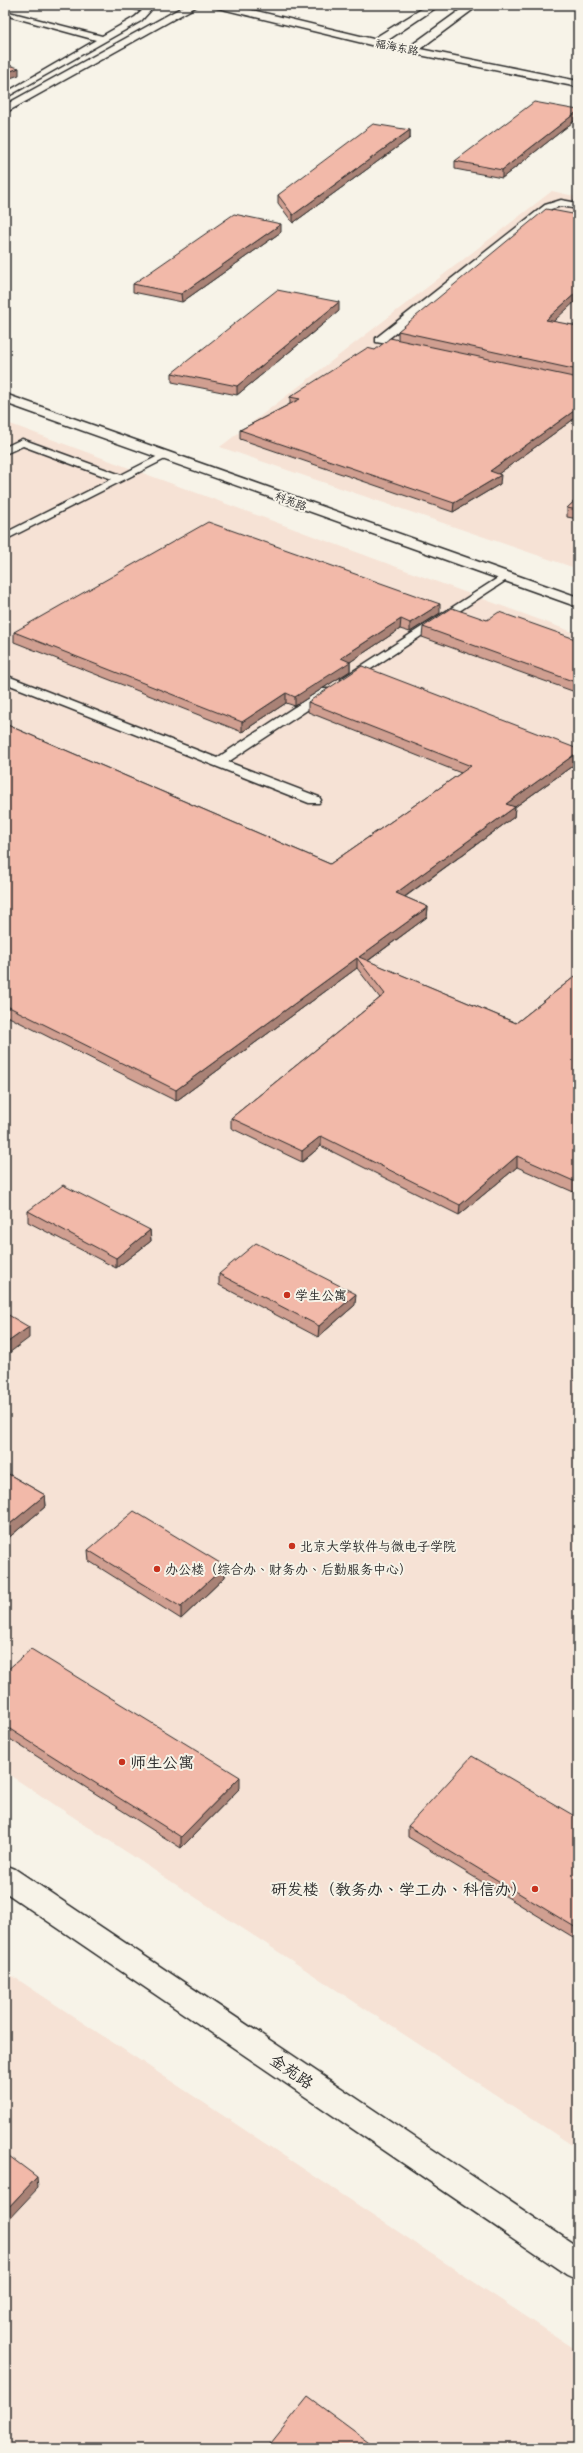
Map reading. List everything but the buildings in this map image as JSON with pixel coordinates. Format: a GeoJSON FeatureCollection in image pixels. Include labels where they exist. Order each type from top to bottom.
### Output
{"type":"FeatureCollection","features":[{"type":"Feature","properties":{"kind":"street"},"geometry":{"type":"LineString","coordinates":[[5,110],[194,5]]}},
{"type":"Feature","properties":{"kind":"street","name":"福海东路"},"geometry":{"type":"LineString","coordinates":[[218,5],[375,43],[578,84]]}},
{"type":"Feature","properties":{"kind":"street","name":"福海东路"},"geometry":{"type":"LineString","coordinates":[[259,5],[578,74]]}},
{"type":"Feature","properties":{"kind":"street"},"geometry":{"type":"LineString","coordinates":[[375,43],[435,5]]}},
{"type":"Feature","properties":{"kind":"street"},"geometry":{"type":"LineString","coordinates":[[412,50],[474,5]]}},
{"type":"Feature","properties":{"kind":"street","name":"科苑路"},"geometry":{"type":"LineString","coordinates":[[5,398],[578,602]]}},
{"type":"Feature","properties":{"kind":"street","name":"金苑路"},"geometry":{"type":"LineString","coordinates":[[5,1876],[578,2265]]}},
{"type":"Feature","properties":{"kind":"lane"},"geometry":{"type":"LineString","coordinates":[[5,96],[138,19],[147,10],[126,5]]}},
{"type":"Feature","properties":{"kind":"lane"},"geometry":{"type":"LineString","coordinates":[[5,13],[103,39]]}},
{"type":"Feature","properties":{"kind":"lane"},"geometry":{"type":"LineString","coordinates":[[418,348],[380,340],[548,206],[561,203],[578,206]]}},
{"type":"Feature","properties":{"kind":"lane"},"geometry":{"type":"LineString","coordinates":[[5,451],[22,442],[120,478]]}},
{"type":"Feature","properties":{"kind":"lane"},"geometry":{"type":"LineString","coordinates":[[5,537],[166,456]]}},
{"type":"Feature","properties":{"kind":"lane"},"geometry":{"type":"LineString","coordinates":[[218,762],[504,576]]}},
{"type":"Feature","properties":{"kind":"lane"},"geometry":{"type":"LineString","coordinates":[[5,679],[314,800]]}},
{"type":"Feature","properties":{"kind":"shaded area"},"geometry":{"type":"Polygon","coordinates":[[[552,191],[578,197],[578,569],[220,447],[552,191]]]}},
{"type":"Feature","properties":{"kind":"shaded area"},"geometry":{"type":"Polygon","coordinates":[[[5,422],[578,634],[578,2149],[5,1772],[5,422]]]}},
{"type":"Feature","properties":{"kind":"shaded area"},"geometry":{"type":"Polygon","coordinates":[[[5,1971],[578,2351],[578,2448],[5,2448],[5,1971]]]}},
{"type":"Feature","properties":{"kind":"place","name":"学生公寓"},"geometry":{"type":"Point","coordinates":[287,1295]}},
{"type":"Feature","properties":{"kind":"place","name":"北京大学软件与微电子学院"},"geometry":{"type":"Point","coordinates":[292,1546]}},
{"type":"Feature","properties":{"kind":"place","name":"办公楼（综合办、财务办、后勤服务中心）"},"geometry":{"type":"Point","coordinates":[157,1569]}},
{"type":"Feature","properties":{"kind":"place","name":"师生公寓"},"geometry":{"type":"Point","coordinates":[122,1762]}},
{"type":"Feature","properties":{"kind":"place","name":"研发楼（教务办、学工办、科信办）"},"geometry":{"type":"Point","coordinates":[535,1889]}}]}
